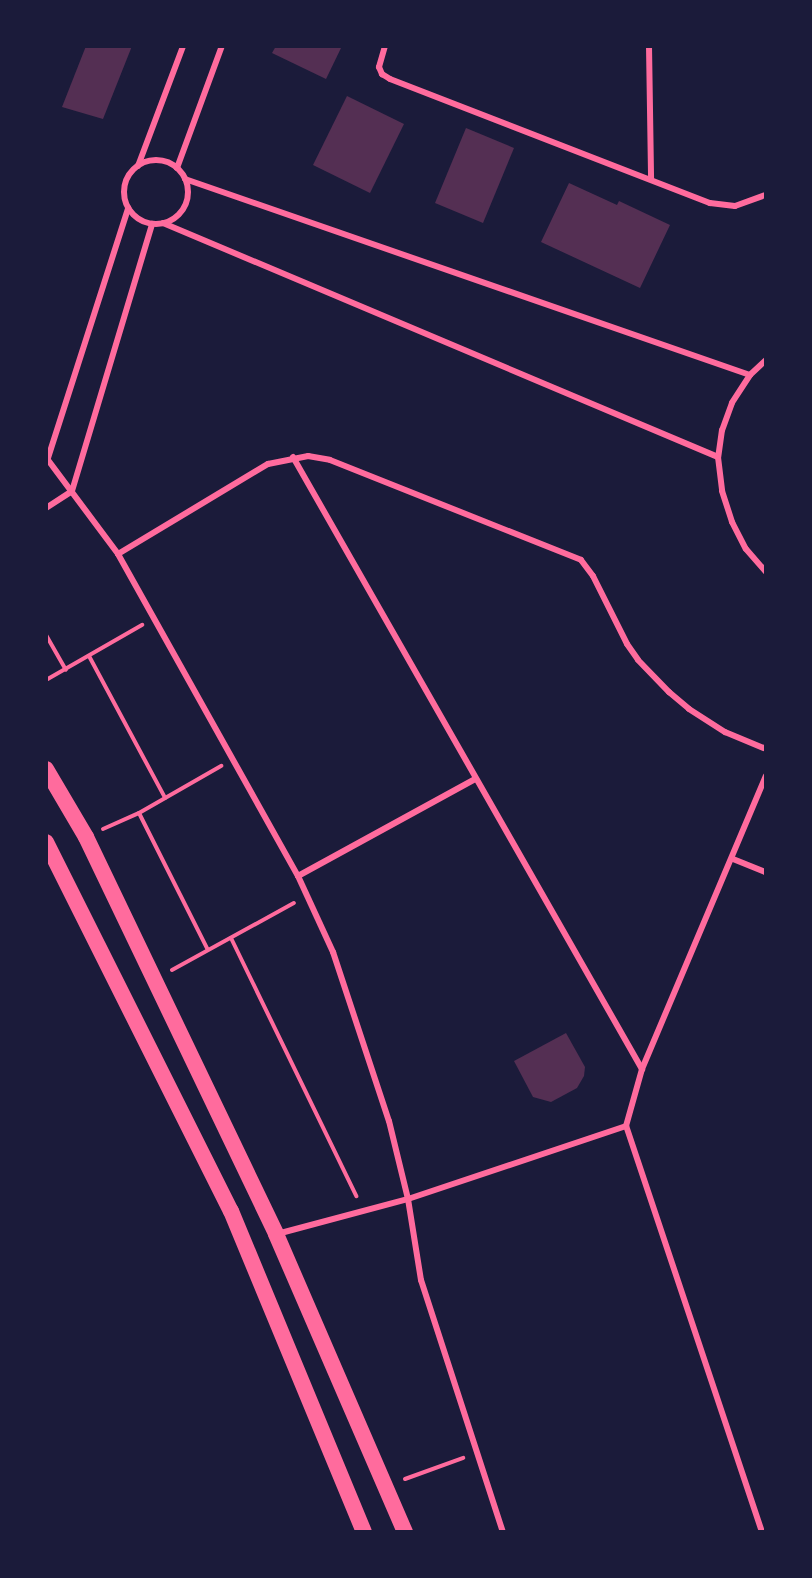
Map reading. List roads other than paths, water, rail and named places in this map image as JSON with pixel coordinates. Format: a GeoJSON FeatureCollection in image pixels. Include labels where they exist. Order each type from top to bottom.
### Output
{"type":"FeatureCollection","features":[{"type":"Feature","properties":{"kind":"highway"},"geometry":{"type":"LineString","coordinates":[[46,769],[86,837],[276,1234],[387,1485],[405,1532]]}},
{"type":"Feature","properties":{"kind":"highway"},"geometry":{"type":"LineString","coordinates":[[46,842],[231,1211],[364,1532]]}},
{"type":"Feature","properties":{"kind":"street"},"geometry":{"type":"LineString","coordinates":[[183,46],[138,166],[127,177],[124,185],[128,208],[47,460],[118,554],[298,876],[333,952],[389,1121],[408,1199],[421,1280],[503,1532]]}},
{"type":"Feature","properties":{"kind":"street"},"geometry":{"type":"LineString","coordinates":[[177,168],[222,46]]}},
{"type":"Feature","properties":{"kind":"street"},"geometry":{"type":"LineString","coordinates":[[385,46],[379,67],[384,76],[719,206],[746,204],[765,195]]}},
{"type":"Feature","properties":{"kind":"street"},"geometry":{"type":"LineString","coordinates":[[649,46],[651,179]]}},
{"type":"Feature","properties":{"kind":"street"},"geometry":{"type":"LineString","coordinates":[[138,166],[157,160],[177,168],[185,179],[188,195],[182,210],[163,223]]}},
{"type":"Feature","properties":{"kind":"street"},"geometry":{"type":"LineString","coordinates":[[185,179],[750,375]]}},
{"type":"Feature","properties":{"kind":"street"},"geometry":{"type":"LineString","coordinates":[[128,208],[136,218],[152,224],[163,223],[718,457]]}},
{"type":"Feature","properties":{"kind":"street"},"geometry":{"type":"LineString","coordinates":[[46,508],[72,491],[152,224]]}},
{"type":"Feature","properties":{"kind":"street"},"geometry":{"type":"LineString","coordinates":[[765,360],[750,375],[725,418],[718,457],[722,491],[732,522],[746,549],[765,572]]}},
{"type":"Feature","properties":{"kind":"street"},"geometry":{"type":"LineString","coordinates":[[118,554],[268,464],[293,457],[330,460],[581,560],[593,576],[624,639],[638,660],[663,687],[705,721],[735,737],[765,749]]}},
{"type":"Feature","properties":{"kind":"street"},"geometry":{"type":"LineString","coordinates":[[293,457],[642,1069]]}},
{"type":"Feature","properties":{"kind":"street"},"geometry":{"type":"LineString","coordinates":[[762,1532],[626,1126],[642,1069],[733,859],[765,777]]}},
{"type":"Feature","properties":{"kind":"street"},"geometry":{"type":"LineString","coordinates":[[298,876],[475,779]]}},
{"type":"Feature","properties":{"kind":"street"},"geometry":{"type":"LineString","coordinates":[[733,859],[765,872]]}},
{"type":"Feature","properties":{"kind":"street"},"geometry":{"type":"LineString","coordinates":[[276,1234],[408,1199],[626,1126]]}}]}
